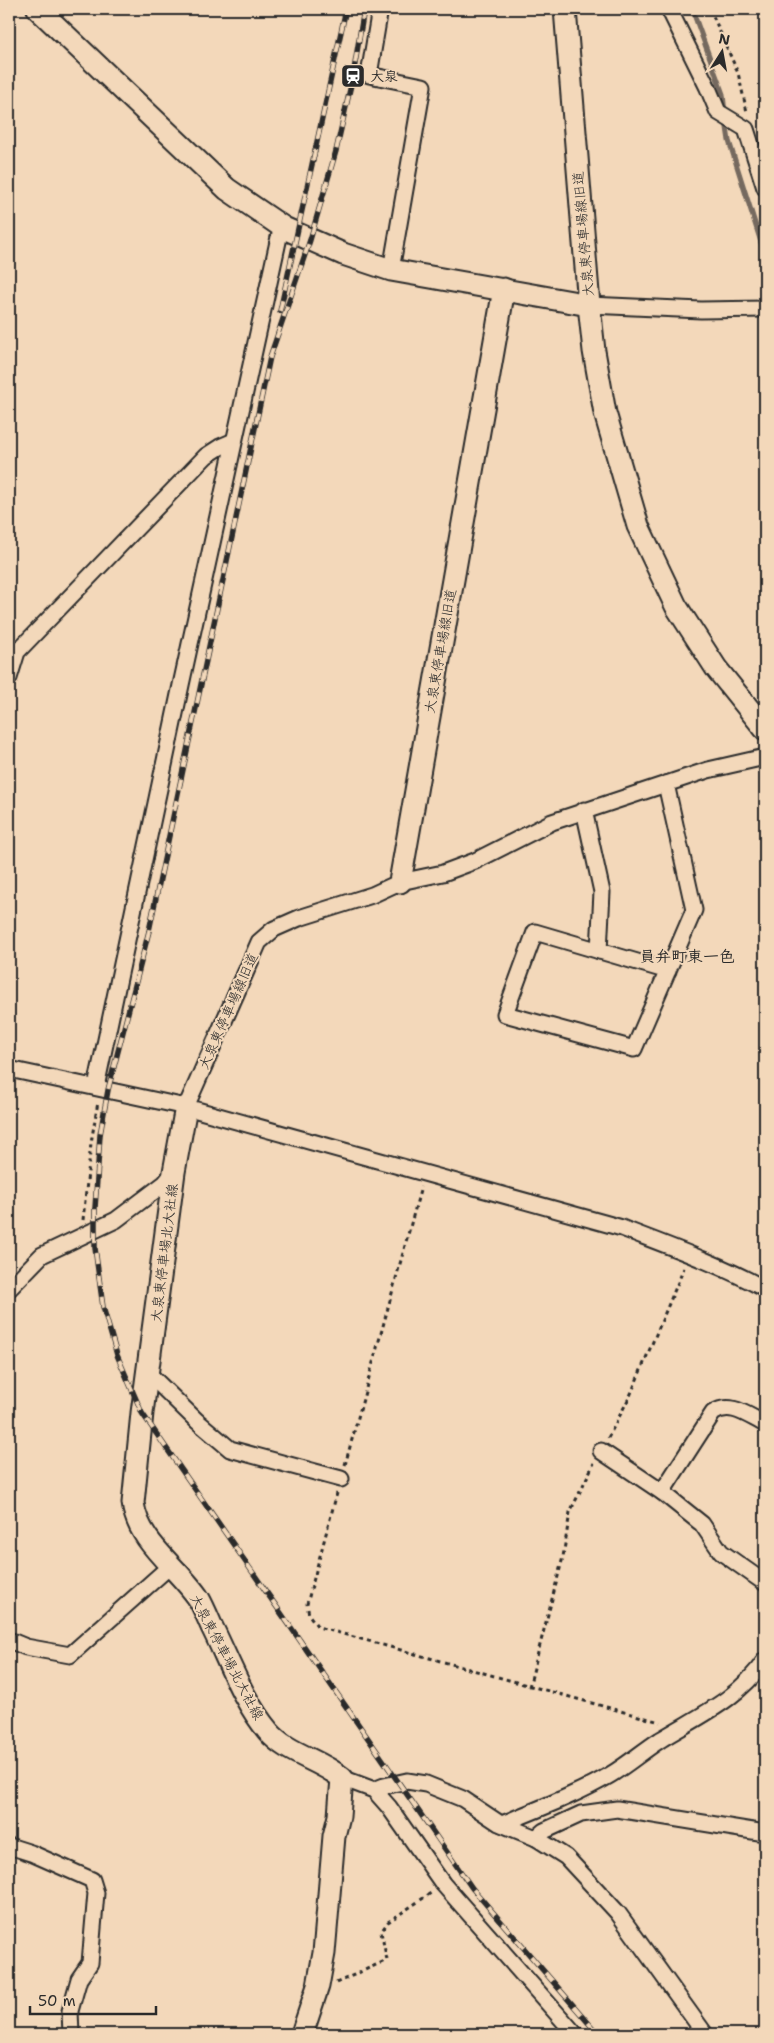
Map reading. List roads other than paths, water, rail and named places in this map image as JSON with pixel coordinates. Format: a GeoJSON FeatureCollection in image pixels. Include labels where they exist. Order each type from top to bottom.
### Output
{"type":"FeatureCollection","features":[{"type":"Feature","properties":{"kind":"street"},"geometry":{"type":"LineString","coordinates":[[38,9],[227,189],[284,228],[343,254],[391,270],[504,289]]}},
{"type":"Feature","properties":{"kind":"street"},"geometry":{"type":"LineString","coordinates":[[380,9],[369,75],[423,86],[391,270]]}},
{"type":"Feature","properties":{"kind":"street","name":"大泉東停車場線旧道"},"geometry":{"type":"LineString","coordinates":[[186,1107],[256,948],[264,937],[286,923],[372,895],[400,882],[504,289],[589,305],[565,9]]}},
{"type":"Feature","properties":{"kind":"street"},"geometry":{"type":"LineString","coordinates":[[669,9],[718,112],[743,127],[765,188]]}},
{"type":"Feature","properties":{"kind":"street"},"geometry":{"type":"LineString","coordinates":[[98,1088],[234,441],[279,237],[284,228]]}},
{"type":"Feature","properties":{"kind":"street"},"geometry":{"type":"LineString","coordinates":[[762,309],[701,310],[589,305],[594,351],[605,413],[638,526],[676,606],[716,668],[765,730]]}},
{"type":"Feature","properties":{"kind":"street"},"geometry":{"type":"LineString","coordinates":[[9,678],[13,650],[206,456],[234,441]]}},
{"type":"Feature","properties":{"kind":"street"},"geometry":{"type":"LineString","coordinates":[[400,882],[443,873],[475,861],[552,822],[584,810],[708,770],[765,756]]}},
{"type":"Feature","properties":{"kind":"street"},"geometry":{"type":"LineString","coordinates":[[666,784],[694,910],[668,971],[634,1049],[505,1014],[535,932],[668,971]]}},
{"type":"Feature","properties":{"kind":"street"},"geometry":{"type":"LineString","coordinates":[[584,810],[602,892],[598,951]]}},
{"type":"Feature","properties":{"kind":"street"},"geometry":{"type":"LineString","coordinates":[[9,1069],[186,1107],[622,1228],[698,1257],[765,1289]]}},
{"type":"Feature","properties":{"kind":"street","name":"大泉東停車場北大社線"},"geometry":{"type":"LineString","coordinates":[[186,1107],[174,1172],[134,1479],[134,1513],[147,1538],[199,1599],[253,1711],[269,1732],[282,1745],[330,1769],[342,1778]]}},
{"type":"Feature","properties":{"kind":"street"},"geometry":{"type":"LineString","coordinates":[[9,1289],[42,1255],[116,1220],[165,1183],[174,1172]]}},
{"type":"Feature","properties":{"kind":"street"},"geometry":{"type":"LineString","coordinates":[[148,1373],[197,1421],[230,1449],[341,1478]]}},
{"type":"Feature","properties":{"kind":"street"},"geometry":{"type":"LineString","coordinates":[[662,1492],[713,1413],[720,1409],[732,1408],[765,1424]]}},
{"type":"Feature","properties":{"kind":"street"},"geometry":{"type":"LineString","coordinates":[[601,1451],[662,1492],[702,1524],[721,1552],[765,1583]]}},
{"type":"Feature","properties":{"kind":"street"},"geometry":{"type":"LineString","coordinates":[[9,1640],[26,1647],[70,1655],[170,1566]]}},
{"type":"Feature","properties":{"kind":"street"},"geometry":{"type":"LineString","coordinates":[[502,1824],[596,1783],[612,1774],[660,1740],[682,1729],[734,1695],[747,1684],[765,1660]]}},
{"type":"Feature","properties":{"kind":"street"},"geometry":{"type":"LineString","coordinates":[[302,2034],[318,1986],[324,1953],[334,1836],[339,1816],[342,1778],[356,1785],[374,1790],[389,1807],[443,1884],[575,2034]]}},
{"type":"Feature","properties":{"kind":"street"},"geometry":{"type":"LineString","coordinates":[[374,1790],[406,1781],[426,1784],[464,1799],[502,1824],[536,1838],[566,1857],[618,1913],[705,2034]]}},
{"type":"Feature","properties":{"kind":"street"},"geometry":{"type":"LineString","coordinates":[[536,1838],[544,1831],[581,1814],[617,1809],[710,1822],[765,1833]]}},
{"type":"Feature","properties":{"kind":"street"},"geometry":{"type":"LineString","coordinates":[[9,1846],[31,1853],[92,1880],[96,1893],[90,1962],[79,1980],[70,2011],[71,2034]]}},
{"type":"Feature","properties":{"kind":"waterway"},"geometry":{"type":"LineString","coordinates":[[692,9],[723,94],[725,113]]}},
{"type":"Feature","properties":{"kind":"waterway"},"geometry":{"type":"LineString","coordinates":[[726,121],[729,141],[765,255]]}},
{"type":"Feature","properties":{"kind":"railway"},"geometry":{"type":"LineString","coordinates":[[280,311],[346,9]]}},
{"type":"Feature","properties":{"kind":"railway"},"geometry":{"type":"LineString","coordinates":[[364,9],[353,76],[336,151],[310,240],[270,357],[149,931],[108,1090],[100,1135],[95,1208],[95,1248],[103,1307],[117,1355],[142,1413],[472,1888],[598,2034]]}},
{"type":"Feature","properties":{"kind":"place","name":"大泉"},"geometry":{"type":"Point","coordinates":[353,76]}},
{"type":"Feature","properties":{"kind":"district","name":"員弁町東一色"},"geometry":{"type":"Point","coordinates":[687,956]}}]}
